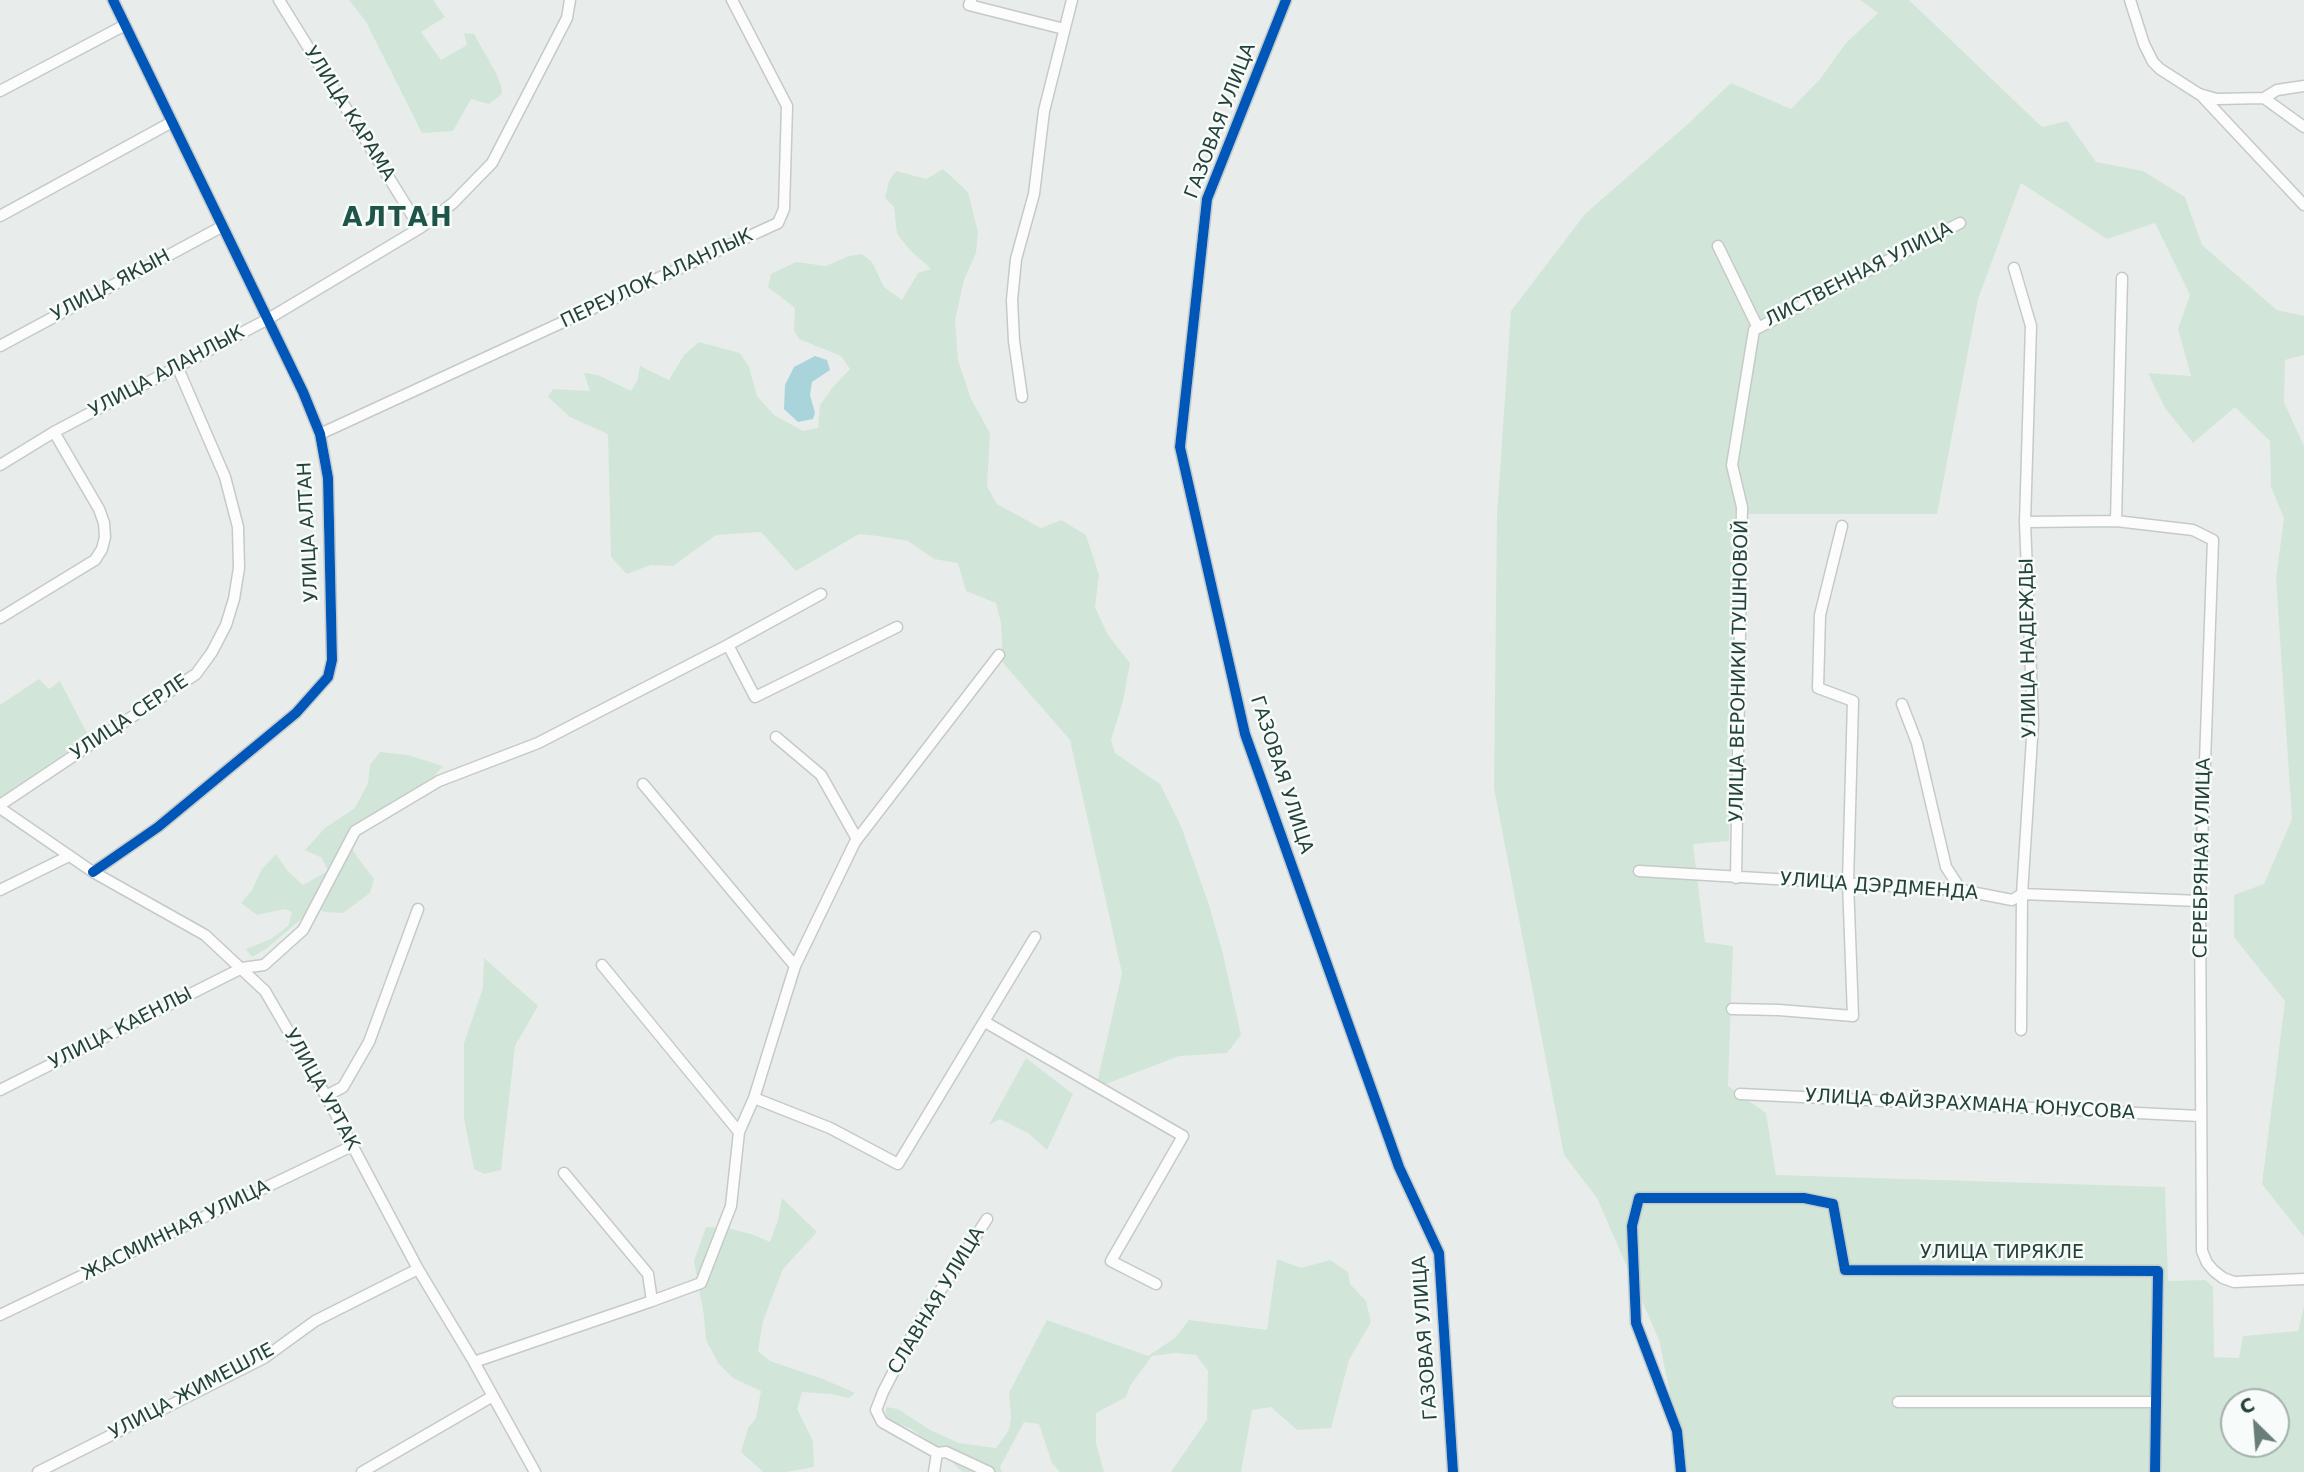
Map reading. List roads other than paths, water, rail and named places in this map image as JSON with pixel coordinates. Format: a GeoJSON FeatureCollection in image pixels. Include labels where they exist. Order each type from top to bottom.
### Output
{"type":"FeatureCollection","features":[{"type":"Feature","properties":{"kind":"street","name":"УЛИЦА АЛТАН"},"geometry":{"type":"LineString","coordinates":[[93,872],[158,827],[285,722],[328,677],[332,660],[328,478],[320,434],[303,392],[113,0]]}},
{"type":"Feature","properties":{"kind":"street","name":"УЛИЦА КАРАМА"},"geometry":{"type":"LineString","coordinates":[[279,0],[420,228]]}},
{"type":"Feature","properties":{"kind":"street","name":"УЛИЦА АЛАНЛЫК"},"geometry":{"type":"LineString","coordinates":[[0,466],[54,432],[268,319],[420,228],[453,203],[492,163],[567,18],[570,0]]}},
{"type":"Feature","properties":{"kind":"street","name":"ПЕРЕУЛОК АЛАНЛЫК"},"geometry":{"type":"LineString","coordinates":[[320,434],[778,223],[784,209],[788,106],[732,0]]}},
{"type":"Feature","properties":{"kind":"street"},"geometry":{"type":"LineString","coordinates":[[971,0],[969,5],[1064,29]]}},
{"type":"Feature","properties":{"kind":"street"},"geometry":{"type":"LineString","coordinates":[[1022,397],[1014,341],[1012,300],[1016,259],[1034,194],[1044,111],[1072,0]]}},
{"type":"Feature","properties":{"kind":"street","name":"ГАЗОВАЯ УЛИЦА"},"geometry":{"type":"LineString","coordinates":[[1286,0],[1207,199],[1180,447],[1245,734],[1399,1167],[1440,1253],[1453,1472]]}},
{"type":"Feature","properties":{"kind":"street"},"geometry":{"type":"LineString","coordinates":[[2130,0],[2135,22],[2153,62],[2199,94],[2304,205]]}},
{"type":"Feature","properties":{"kind":"street"},"geometry":{"type":"LineString","coordinates":[[0,90],[125,25]]}},
{"type":"Feature","properties":{"kind":"street"},"geometry":{"type":"LineString","coordinates":[[2199,94],[2217,99],[2264,98],[2277,90],[2304,86]]}},
{"type":"Feature","properties":{"kind":"street"},"geometry":{"type":"LineString","coordinates":[[2264,98],[2304,127]]}},
{"type":"Feature","properties":{"kind":"street"},"geometry":{"type":"LineString","coordinates":[[0,216],[172,122]]}},
{"type":"Feature","properties":{"kind":"street","name":"ЛИСТВЕННАЯ УЛИЦА"},"geometry":{"type":"LineString","coordinates":[[1732,466],[1754,330],[1960,223]]}},
{"type":"Feature","properties":{"kind":"street","name":"УЛИЦА ЯКЫН"},"geometry":{"type":"LineString","coordinates":[[0,346],[223,226]]}},
{"type":"Feature","properties":{"kind":"street","name":"ЛИСТВЕННАЯ УЛИЦА"},"geometry":{"type":"LineString","coordinates":[[1718,246],[1758,328]]}},
{"type":"Feature","properties":{"kind":"street","name":"УЛИЦА НАДЕЖДЫ"},"geometry":{"type":"LineString","coordinates":[[2014,268],[2031,326],[2025,522],[2033,723],[2022,894],[2021,1030]]}},
{"type":"Feature","properties":{"kind":"street"},"geometry":{"type":"LineString","coordinates":[[2116,521],[2122,278]]}},
{"type":"Feature","properties":{"kind":"street","name":"УЛИЦА СЕРЛЕ"},"geometry":{"type":"LineString","coordinates":[[0,806],[196,674],[212,652],[226,625],[239,568],[238,527],[225,477],[177,366]]}},
{"type":"Feature","properties":{"kind":"street"},"geometry":{"type":"LineString","coordinates":[[0,618],[95,560],[102,549],[104,523],[99,509],[54,432]]}},
{"type":"Feature","properties":{"kind":"street","name":"УЛИЦА ВЕРОНИКИ ТУШНОВОЙ"},"geometry":{"type":"LineString","coordinates":[[1732,466],[1742,507],[1736,878]]}},
{"type":"Feature","properties":{"kind":"street","name":"СЕРЕБРЯНАЯ УЛИЦА"},"geometry":{"type":"LineString","coordinates":[[2025,522],[2116,521],[2193,530],[2213,540],[2200,901],[2202,1251],[2207,1263],[2223,1278],[2234,1282],[2304,1279]]}},
{"type":"Feature","properties":{"kind":"street"},"geometry":{"type":"LineString","coordinates":[[1732,1009],[1853,1016],[1848,883],[1853,701],[1818,688],[1820,615],[1842,526]]}},
{"type":"Feature","properties":{"kind":"street","name":"УЛИЦА КАЕНЛЫ"},"geometry":{"type":"LineString","coordinates":[[0,1090],[242,968],[264,965],[303,930],[355,831],[439,781],[538,743],[821,594]]}},
{"type":"Feature","properties":{"kind":"street"},"geometry":{"type":"LineString","coordinates":[[727,645],[755,697],[897,627]]}},
{"type":"Feature","properties":{"kind":"street"},"geometry":{"type":"LineString","coordinates":[[474,1362],[701,1283],[731,1206],[739,1132],[754,1098],[795,966],[857,839],[999,655]]}},
{"type":"Feature","properties":{"kind":"street"},"geometry":{"type":"LineString","coordinates":[[1902,704],[1917,743],[1946,867],[1961,890]]}},
{"type":"Feature","properties":{"kind":"street"},"geometry":{"type":"LineString","coordinates":[[776,737],[821,775],[857,839]]}},
{"type":"Feature","properties":{"kind":"street"},"geometry":{"type":"LineString","coordinates":[[643,784],[795,966]]}},
{"type":"Feature","properties":{"kind":"street","name":"УЛИЦА УРТАК"},"geometry":{"type":"LineString","coordinates":[[0,806],[93,872],[205,935],[265,991],[326,1096],[418,1269],[535,1472]]}},
{"type":"Feature","properties":{"kind":"street"},"geometry":{"type":"LineString","coordinates":[[0,890],[69,856]]}},
{"type":"Feature","properties":{"kind":"street","name":"УЛИЦА ДЭРДМЕНДА"},"geometry":{"type":"LineString","coordinates":[[1639,871],[1961,890],[2012,900],[2022,894],[2200,901]]}},
{"type":"Feature","properties":{"kind":"street"},"geometry":{"type":"LineString","coordinates":[[326,1096],[343,1087],[369,1042],[418,909]]}},
{"type":"Feature","properties":{"kind":"street"},"geometry":{"type":"LineString","coordinates":[[754,1098],[830,1128],[898,1164],[1035,937]]}},
{"type":"Feature","properties":{"kind":"street"},"geometry":{"type":"LineString","coordinates":[[602,965],[739,1132]]}},
{"type":"Feature","properties":{"kind":"street"},"geometry":{"type":"LineString","coordinates":[[985,1022],[1183,1136],[1111,1261],[1156,1284]]}},
{"type":"Feature","properties":{"kind":"street","name":"УЛИЦА ФАЙЗРАХМАНА ЮНУСОВА"},"geometry":{"type":"LineString","coordinates":[[1740,1094],[2200,1116]]}},
{"type":"Feature","properties":{"kind":"street","name":"ЖАСМИННАЯ УЛИЦА"},"geometry":{"type":"LineString","coordinates":[[0,1315],[352,1146]]}},
{"type":"Feature","properties":{"kind":"street"},"geometry":{"type":"LineString","coordinates":[[564,1173],[648,1274],[652,1301]]}},
{"type":"Feature","properties":{"kind":"street","name":"УЛИЦА ТИРЯКЛЕ"},"geometry":{"type":"LineString","coordinates":[[1681,1472],[1677,1431],[1636,1323],[1632,1226],[1639,1198],[1804,1198],[1833,1204],[1845,1270],[2158,1270],[2156,1402]]}},
{"type":"Feature","properties":{"kind":"street","name":"СЛАВНАЯ УЛИЦА"},"geometry":{"type":"LineString","coordinates":[[937,1453],[882,1422],[876,1410],[918,1326],[987,1219]]}},
{"type":"Feature","properties":{"kind":"street","name":"УЛИЦА ЖИМЕШЛЕ"},"geometry":{"type":"LineString","coordinates":[[38,1472],[264,1358],[315,1321],[418,1269]]}},
{"type":"Feature","properties":{"kind":"street"},"geometry":{"type":"LineString","coordinates":[[362,1472],[493,1396]]}},
{"type":"Feature","properties":{"kind":"street"},"geometry":{"type":"LineString","coordinates":[[1898,1402],[2156,1402],[2155,1472]]}},
{"type":"Feature","properties":{"kind":"street"},"geometry":{"type":"LineString","coordinates":[[934,1472],[937,1453],[946,1452],[989,1472]]}},
{"type":"Feature","properties":{"kind":"water"},"geometry":{"type":"Polygon","coordinates":[[[815,356],[827,360],[830,370],[812,382],[810,395],[815,413],[813,419],[798,422],[784,409],[785,385],[794,367],[815,356]]]}},
{"type":"Feature","properties":{"kind":"district","name":"АЛТАН"},"geometry":{"type":"Point","coordinates":[398,219]}}]}
